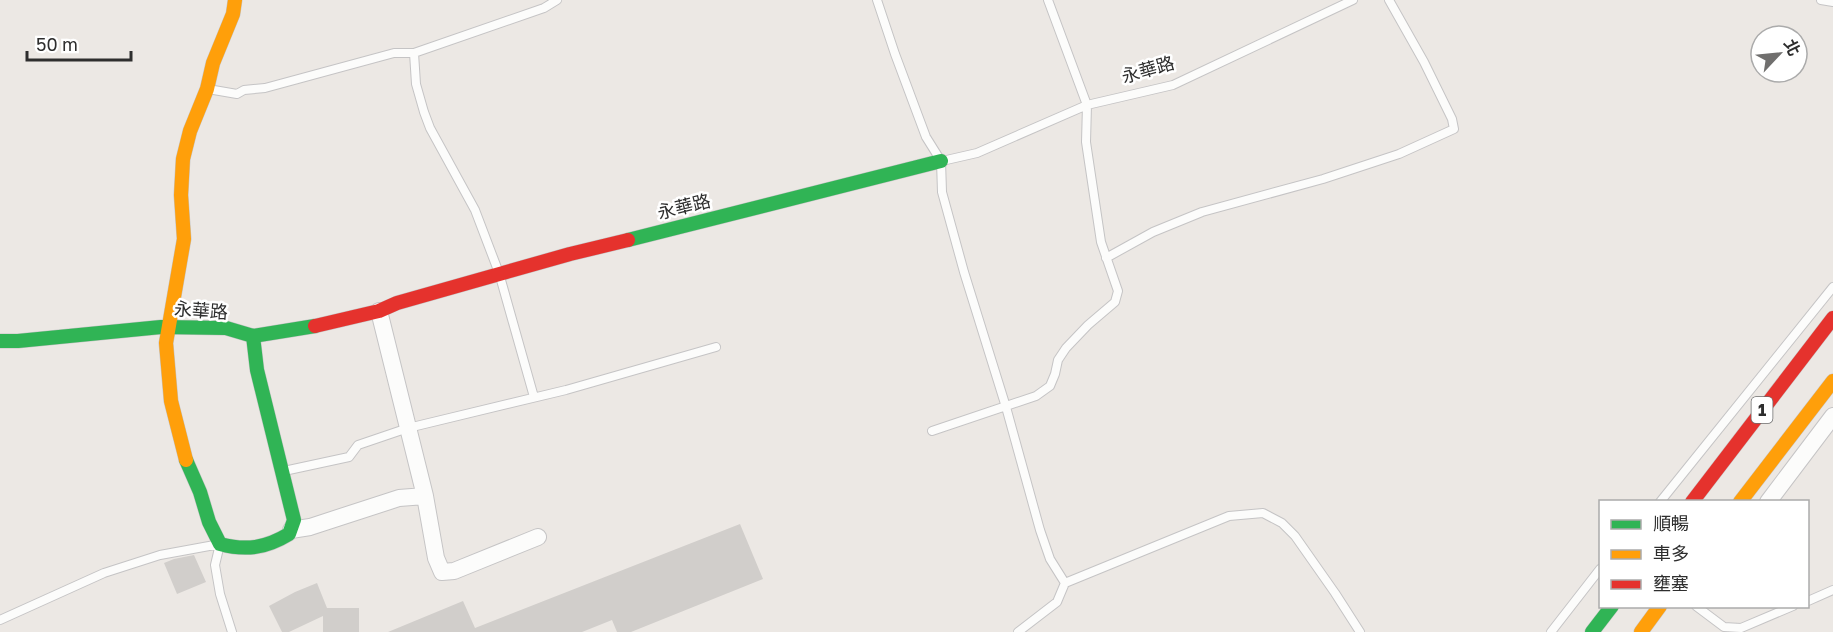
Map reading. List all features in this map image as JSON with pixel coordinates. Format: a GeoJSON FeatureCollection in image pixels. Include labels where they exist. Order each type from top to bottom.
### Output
{"type":"FeatureCollection","features":[{"type":"Feature","properties":{"kind":"main road"},"geometry":{"type":"LineString","coordinates":[[235,0],[233,14],[213,63],[207,89],[190,131],[183,159],[181,195],[184,239],[168,327],[167,365],[171,401],[181,445],[209,522],[220,544],[242,550],[273,544],[289,534],[294,520],[257,370],[253,336]]}},
{"type":"Feature","properties":{"kind":"main road","name":"永華路"},"geometry":{"type":"LineString","coordinates":[[0,341],[168,327],[226,328],[253,336],[310,327],[379,311],[397,303],[570,254],[941,161]]}},
{"type":"Feature","properties":{"kind":"main road","name":"1"},"geometry":{"type":"LineString","coordinates":[[1693,500],[1833,318]]}},
{"type":"Feature","properties":{"kind":"main road","name":"1"},"geometry":{"type":"LineString","coordinates":[[1741,500],[1833,381]]}},
{"type":"Feature","properties":{"kind":"main road"},"geometry":{"type":"LineString","coordinates":[[1592,632],[1610,608]]}},
{"type":"Feature","properties":{"kind":"main road"},"geometry":{"type":"LineString","coordinates":[[1641,632],[1659,608]]}},
{"type":"Feature","properties":{"kind":"street"},"geometry":{"type":"LineString","coordinates":[[379,311],[425,496],[436,558],[442,572],[454,571],[538,537]]}},
{"type":"Feature","properties":{"kind":"street"},"geometry":{"type":"LineString","coordinates":[[1769,500],[1833,416]]}},
{"type":"Feature","properties":{"kind":"street"},"geometry":{"type":"LineString","coordinates":[[291,530],[310,527],[399,498],[425,496]]}},
{"type":"Feature","properties":{"kind":"lane"},"geometry":{"type":"LineString","coordinates":[[207,89],[237,94],[244,90],[265,88],[394,53],[414,53],[544,8],[557,0]]}},
{"type":"Feature","properties":{"kind":"lane"},"geometry":{"type":"LineString","coordinates":[[877,0],[926,137],[941,161],[942,192],[964,272],[1006,407],[1040,530],[1050,559],[1065,583]]}},
{"type":"Feature","properties":{"kind":"lane"},"geometry":{"type":"LineString","coordinates":[[932,431],[1036,396],[1050,386],[1058,360],[1066,348],[1115,302],[1118,291],[1101,242],[1086,142],[1087,105],[1048,0]]}},
{"type":"Feature","properties":{"kind":"lane","name":"永華路"},"geometry":{"type":"LineString","coordinates":[[941,161],[978,153],[1087,105],[1173,85],[1353,0]]}},
{"type":"Feature","properties":{"kind":"lane"},"geometry":{"type":"LineString","coordinates":[[1106,258],[1154,232],[1202,212],[1323,179],[1399,154],[1454,129],[1452,119],[1424,62],[1389,0]]}},
{"type":"Feature","properties":{"kind":"lane"},"geometry":{"type":"LineString","coordinates":[[1821,0],[1833,2]]}},
{"type":"Feature","properties":{"kind":"lane"},"geometry":{"type":"LineString","coordinates":[[414,53],[416,84],[427,120],[475,210],[499,273],[534,397]]}},
{"type":"Feature","properties":{"kind":"lane"},"geometry":{"type":"LineString","coordinates":[[1661,500],[1833,287]]}},
{"type":"Feature","properties":{"kind":"lane"},"geometry":{"type":"LineString","coordinates":[[281,472],[349,457],[358,445],[408,428],[566,390],[716,347]]}},
{"type":"Feature","properties":{"kind":"lane"},"geometry":{"type":"LineString","coordinates":[[1018,632],[1057,602],[1065,583],[1229,516],[1263,513],[1282,523],[1295,536],[1360,632]]}},
{"type":"Feature","properties":{"kind":"lane"},"geometry":{"type":"LineString","coordinates":[[0,620],[104,573],[160,555],[220,544],[214,565],[232,632]]}},
{"type":"Feature","properties":{"kind":"lane"},"geometry":{"type":"LineString","coordinates":[[1551,632],[1599,570]]}},
{"type":"Feature","properties":{"kind":"lane"},"geometry":{"type":"LineString","coordinates":[[1809,601],[1833,590]]}},
{"type":"Feature","properties":{"kind":"lane"},"geometry":{"type":"LineString","coordinates":[[1699,608],[1724,627],[1741,628],[1788,608]]}},
{"type":"Feature","properties":{"kind":"building"},"geometry":{"type":"Polygon","coordinates":[[[740,524],[763,579],[631,632],[617,632],[612,620],[582,632],[388,632],[463,601],[475,628],[740,524]]]}},
{"type":"Feature","properties":{"kind":"building"},"geometry":{"type":"Polygon","coordinates":[[[194,555],[206,582],[177,594],[164,563],[194,555]]]}},
{"type":"Feature","properties":{"kind":"building"},"geometry":{"type":"Polygon","coordinates":[[[317,583],[327,608],[359,608],[359,632],[323,632],[323,616],[289,632],[282,632],[269,606],[317,583]]]}},
{"type":"Feature","properties":{"kind":"traffic: fast"},"geometry":{"type":"LineString","coordinates":[[628,240],[941,161]]}},
{"type":"Feature","properties":{"kind":"traffic: fast"},"geometry":{"type":"LineString","coordinates":[[0,341],[161,327],[226,328],[253,336],[315,326]]}},
{"type":"Feature","properties":{"kind":"traffic: fast"},"geometry":{"type":"LineString","coordinates":[[186,460],[200,492],[209,522],[220,544],[256,547],[289,534],[294,520],[257,370],[253,336]]}},
{"type":"Feature","properties":{"kind":"traffic: fast"},"geometry":{"type":"LineString","coordinates":[[1592,632],[1610,608]]}},
{"type":"Feature","properties":{"kind":"traffic: slow"},"geometry":{"type":"LineString","coordinates":[[186,460],[171,401],[166,343],[184,239],[181,195],[183,159],[190,131],[207,89],[213,63],[233,14],[235,0]]}},
{"type":"Feature","properties":{"kind":"traffic: slow"},"geometry":{"type":"LineString","coordinates":[[1742,500],[1833,381]]}},
{"type":"Feature","properties":{"kind":"traffic: slow"},"geometry":{"type":"LineString","coordinates":[[1641,632],[1659,608]]}},
{"type":"Feature","properties":{"kind":"traffic: jam"},"geometry":{"type":"LineString","coordinates":[[315,326],[379,311],[397,303],[628,240]]}},
{"type":"Feature","properties":{"kind":"traffic: jam"},"geometry":{"type":"LineString","coordinates":[[1694,500],[1833,318]]}}]}
